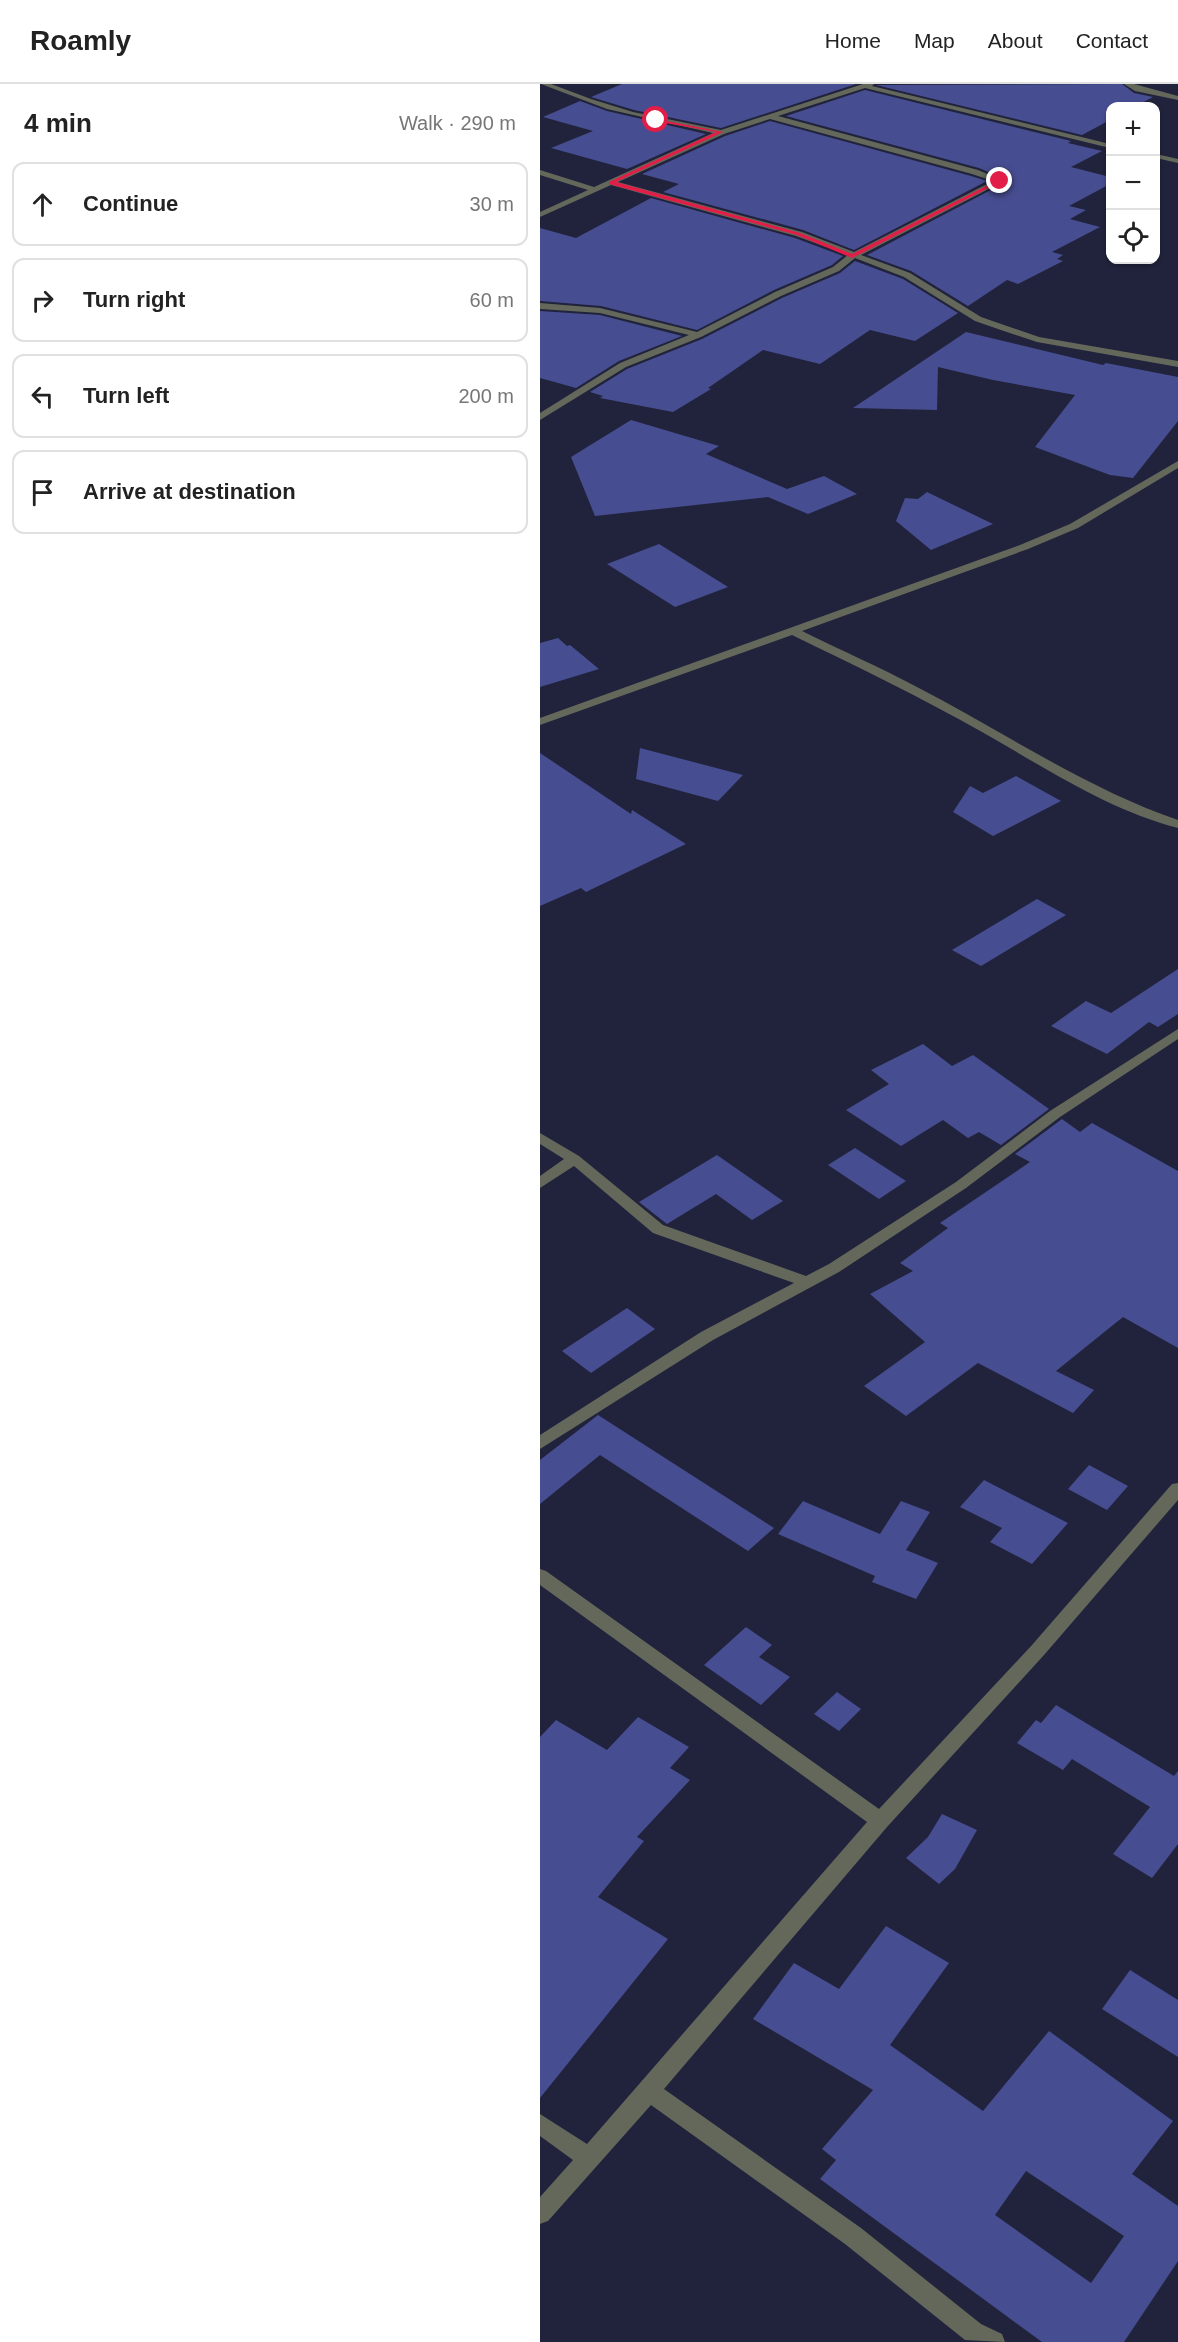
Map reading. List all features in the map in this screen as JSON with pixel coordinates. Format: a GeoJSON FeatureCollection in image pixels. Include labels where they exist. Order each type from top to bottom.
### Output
{"type":"FeatureCollection","features":[{"type":"Feature","properties":{"kind":"street"},"geometry":{"type":"LineString","coordinates":[[544,84],[585,102],[656,120],[721,132]]}},
{"type":"Feature","properties":{"kind":"street"},"geometry":{"type":"LineString","coordinates":[[1128,84],[1138,89],[1178,98]]}},
{"type":"Feature","properties":{"kind":"street"},"geometry":{"type":"LineString","coordinates":[[540,215],[721,132],[868,85],[1106,145]]}},
{"type":"Feature","properties":{"kind":"street"},"geometry":{"type":"LineString","coordinates":[[540,417],[623,365],[698,335],[778,294],[836,269],[852,256],[1000,181],[991,176],[773,117]]}},
{"type":"Feature","properties":{"kind":"street"},"geometry":{"type":"LineString","coordinates":[[1160,157],[1178,161]]}},
{"type":"Feature","properties":{"kind":"street"},"geometry":{"type":"LineString","coordinates":[[540,172],[595,190]]}},
{"type":"Feature","properties":{"kind":"street"},"geometry":{"type":"LineString","coordinates":[[611,183],[799,234],[907,275],[978,318],[1037,339],[1178,364]]}},
{"type":"Feature","properties":{"kind":"street"},"geometry":{"type":"LineString","coordinates":[[540,306],[567,304],[603,310],[698,335]]}},
{"type":"Feature","properties":{"kind":"street"},"geometry":{"type":"LineString","coordinates":[[540,722],[1024,548],[1074,526],[1178,464]]}},
{"type":"Feature","properties":{"kind":"street"},"geometry":{"type":"LineString","coordinates":[[793,631],[913,688],[1083,784],[1132,808],[1178,824]]}},
{"type":"Feature","properties":{"kind":"street"},"geometry":{"type":"LineString","coordinates":[[540,1443],[707,1336],[834,1268],[961,1185],[1055,1114],[1110,1080],[1178,1033]]}},
{"type":"Feature","properties":{"kind":"street"},"geometry":{"type":"LineString","coordinates":[[540,1138],[574,1159],[658,1229],[807,1282]]}},
{"type":"Feature","properties":{"kind":"street"},"geometry":{"type":"LineString","coordinates":[[540,1183],[574,1159]]}},
{"type":"Feature","properties":{"kind":"street"},"geometry":{"type":"LineString","coordinates":[[540,2213],[649,2091],[880,1821],[1038,1650],[1178,1489]]}},
{"type":"Feature","properties":{"kind":"street"},"geometry":{"type":"LineString","coordinates":[[540,1576],[880,1821]]}},
{"type":"Feature","properties":{"kind":"street"},"geometry":{"type":"LineString","coordinates":[[649,2091],[853,2236],[974,2332],[994,2342]]}},
{"type":"Feature","properties":{"kind":"street"},"geometry":{"type":"LineString","coordinates":[[540,2124],[589,2158]]}},
{"type":"Feature","properties":{"kind":"building"},"geometry":{"type":"Polygon","coordinates":[[[622,84],[856,84],[721,128],[634,110],[591,97],[622,84]]]}},
{"type":"Feature","properties":{"kind":"building"},"geometry":{"type":"Polygon","coordinates":[[[1122,84],[1134,93],[1153,97],[1144,102],[1106,102],[1106,122],[1082,135],[876,85],[1122,84]]]}},
{"type":"Feature","properties":{"kind":"building"},"geometry":{"type":"Polygon","coordinates":[[[865,90],[1071,141],[1068,143],[1102,151],[1071,167],[1106,176],[1106,186],[1069,206],[1086,210],[1070,219],[1100,227],[1052,252],[1063,255],[1057,259],[1063,261],[1018,284],[1007,280],[968,306],[911,271],[867,255],[1006,182],[1005,179],[979,168],[786,116],[865,90]]]}},
{"type":"Feature","properties":{"kind":"building"},"geometry":{"type":"Polygon","coordinates":[[[580,101],[607,111],[706,134],[627,169],[551,148],[593,131],[543,117],[580,101]]]}},
{"type":"Feature","properties":{"kind":"building"},"geometry":{"type":"Polygon","coordinates":[[[770,121],[987,181],[854,250],[803,230],[663,192],[679,184],[642,174],[725,136],[770,121]]]}},
{"type":"Feature","properties":{"kind":"building"},"geometry":{"type":"Polygon","coordinates":[[[651,198],[795,238],[843,256],[832,265],[774,290],[697,330],[601,306],[540,301],[540,228],[576,238],[651,198]]]}},
{"type":"Feature","properties":{"kind":"building"},"geometry":{"type":"Polygon","coordinates":[[[855,261],[903,279],[958,313],[915,341],[870,330],[820,364],[763,350],[708,388],[711,389],[673,412],[600,398],[603,396],[590,392],[627,369],[702,339],[782,298],[840,273],[855,261]]]}},
{"type":"Feature","properties":{"kind":"building"},"geometry":{"type":"Polygon","coordinates":[[[540,311],[600,315],[682,336],[619,361],[576,388],[540,378],[540,311]]]}},
{"type":"Feature","properties":{"kind":"building"},"geometry":{"type":"Polygon","coordinates":[[[966,332],[1103,365],[1106,363],[1178,377],[1178,421],[1133,478],[1110,475],[1035,447],[1075,395],[938,367],[937,410],[853,408],[966,332]]]}},
{"type":"Feature","properties":{"kind":"building"},"geometry":{"type":"Polygon","coordinates":[[[631,420],[719,446],[706,454],[787,489],[824,476],[857,494],[808,514],[768,497],[595,516],[571,457],[631,420]]]}},
{"type":"Feature","properties":{"kind":"building"},"geometry":{"type":"Polygon","coordinates":[[[927,492],[993,524],[931,550],[896,521],[905,498],[918,499],[927,492]]]}},
{"type":"Feature","properties":{"kind":"building"},"geometry":{"type":"Polygon","coordinates":[[[659,544],[728,587],[675,607],[607,564],[659,544]]]}},
{"type":"Feature","properties":{"kind":"building"},"geometry":{"type":"Polygon","coordinates":[[[558,638],[599,669],[540,687],[540,643],[558,638]]]}},
{"type":"Feature","properties":{"kind":"building"},"geometry":{"type":"Polygon","coordinates":[[[640,748],[743,775],[718,801],[636,779],[640,748]]]}},
{"type":"Feature","properties":{"kind":"building"},"geometry":{"type":"Polygon","coordinates":[[[540,753],[631,814],[632,810],[686,844],[586,892],[581,888],[540,906],[540,753]]]}},
{"type":"Feature","properties":{"kind":"building"},"geometry":{"type":"Polygon","coordinates":[[[1016,776],[1061,801],[993,836],[953,812],[970,786],[983,793],[1016,776]]]}},
{"type":"Feature","properties":{"kind":"building"},"geometry":{"type":"Polygon","coordinates":[[[1037,899],[1066,915],[981,966],[952,950],[1037,899]]]}},
{"type":"Feature","properties":{"kind":"building"},"geometry":{"type":"Polygon","coordinates":[[[1178,969],[1178,1014],[1158,1027],[1149,1022],[1107,1054],[1051,1026],[1086,1001],[1111,1013],[1178,969]]]}},
{"type":"Feature","properties":{"kind":"building"},"geometry":{"type":"Polygon","coordinates":[[[923,1044],[952,1066],[973,1055],[1049,1109],[1001,1145],[979,1132],[968,1138],[943,1120],[901,1146],[846,1110],[889,1084],[871,1070],[923,1044]]]}},
{"type":"Feature","properties":{"kind":"building"},"geometry":{"type":"Polygon","coordinates":[[[1062,1119],[1080,1132],[1092,1123],[1178,1171],[1178,1348],[1123,1317],[1056,1371],[1094,1390],[1073,1413],[978,1363],[906,1416],[864,1386],[925,1342],[870,1294],[913,1271],[900,1263],[948,1228],[940,1223],[1030,1162],[1015,1154],[1062,1119]]]}},
{"type":"Feature","properties":{"kind":"building"},"geometry":{"type":"Polygon","coordinates":[[[855,1148],[906,1181],[879,1199],[828,1165],[855,1148]]]}},
{"type":"Feature","properties":{"kind":"building"},"geometry":{"type":"Polygon","coordinates":[[[717,1155],[783,1201],[752,1220],[716,1194],[667,1224],[639,1202],[717,1155]]]}},
{"type":"Feature","properties":{"kind":"building"},"geometry":{"type":"Polygon","coordinates":[[[627,1308],[655,1329],[591,1373],[562,1351],[627,1308]]]}},
{"type":"Feature","properties":{"kind":"building"},"geometry":{"type":"Polygon","coordinates":[[[598,1415],[774,1528],[748,1551],[600,1455],[540,1504],[540,1460],[598,1415]]]}},
{"type":"Feature","properties":{"kind":"building"},"geometry":{"type":"Polygon","coordinates":[[[1089,1465],[1128,1486],[1107,1510],[1068,1489],[1089,1465]]]}},
{"type":"Feature","properties":{"kind":"building"},"geometry":{"type":"Polygon","coordinates":[[[984,1480],[1068,1523],[1032,1564],[990,1542],[1002,1528],[960,1507],[984,1480]]]}},
{"type":"Feature","properties":{"kind":"building"},"geometry":{"type":"Polygon","coordinates":[[[803,1501],[880,1534],[901,1501],[930,1512],[906,1550],[938,1563],[916,1599],[872,1582],[875,1576],[778,1534],[803,1501]]]}},
{"type":"Feature","properties":{"kind":"building"},"geometry":{"type":"Polygon","coordinates":[[[746,1627],[772,1645],[759,1657],[790,1677],[761,1705],[704,1665],[746,1627]]]}},
{"type":"Feature","properties":{"kind":"building"},"geometry":{"type":"Polygon","coordinates":[[[837,1692],[861,1709],[839,1731],[814,1714],[837,1692]]]}},
{"type":"Feature","properties":{"kind":"building"},"geometry":{"type":"Polygon","coordinates":[[[1056,1705],[1174,1776],[1178,1771],[1178,1844],[1152,1878],[1113,1854],[1150,1807],[1072,1759],[1063,1770],[1017,1743],[1036,1720],[1041,1723],[1056,1705]]]}},
{"type":"Feature","properties":{"kind":"building"},"geometry":{"type":"Polygon","coordinates":[[[638,1717],[689,1747],[670,1768],[690,1780],[637,1837],[644,1841],[598,1897],[668,1939],[540,2098],[540,1737],[556,1720],[607,1750],[638,1717]]]}},
{"type":"Feature","properties":{"kind":"building"},"geometry":{"type":"Polygon","coordinates":[[[942,1814],[977,1830],[955,1869],[939,1884],[906,1858],[928,1837],[942,1814]]]}},
{"type":"Feature","properties":{"kind":"building"},"geometry":{"type":"Polygon","coordinates":[[[886,1926],[949,1963],[890,2045],[983,2111],[1049,2031],[1173,2121],[1132,2174],[1178,2206],[1178,2261],[1124,2342],[1042,2342],[820,2179],[836,2160],[822,2149],[873,2090],[753,2019],[794,1963],[839,1989],[886,1926]],[[1026,2171],[995,2215],[1091,2283],[1124,2236],[1026,2171]]]}},
{"type":"Feature","properties":{"kind":"building"},"geometry":{"type":"Polygon","coordinates":[[[1130,1970],[1178,2000],[1178,2057],[1102,2009],[1130,1970]]]}},
{"type":"Feature","properties":{"kind":"route"},"geometry":{"type":"LineString","coordinates":[[656,120],[721,132],[611,183],[799,234],[852,256],[1000,181]]}}]}
